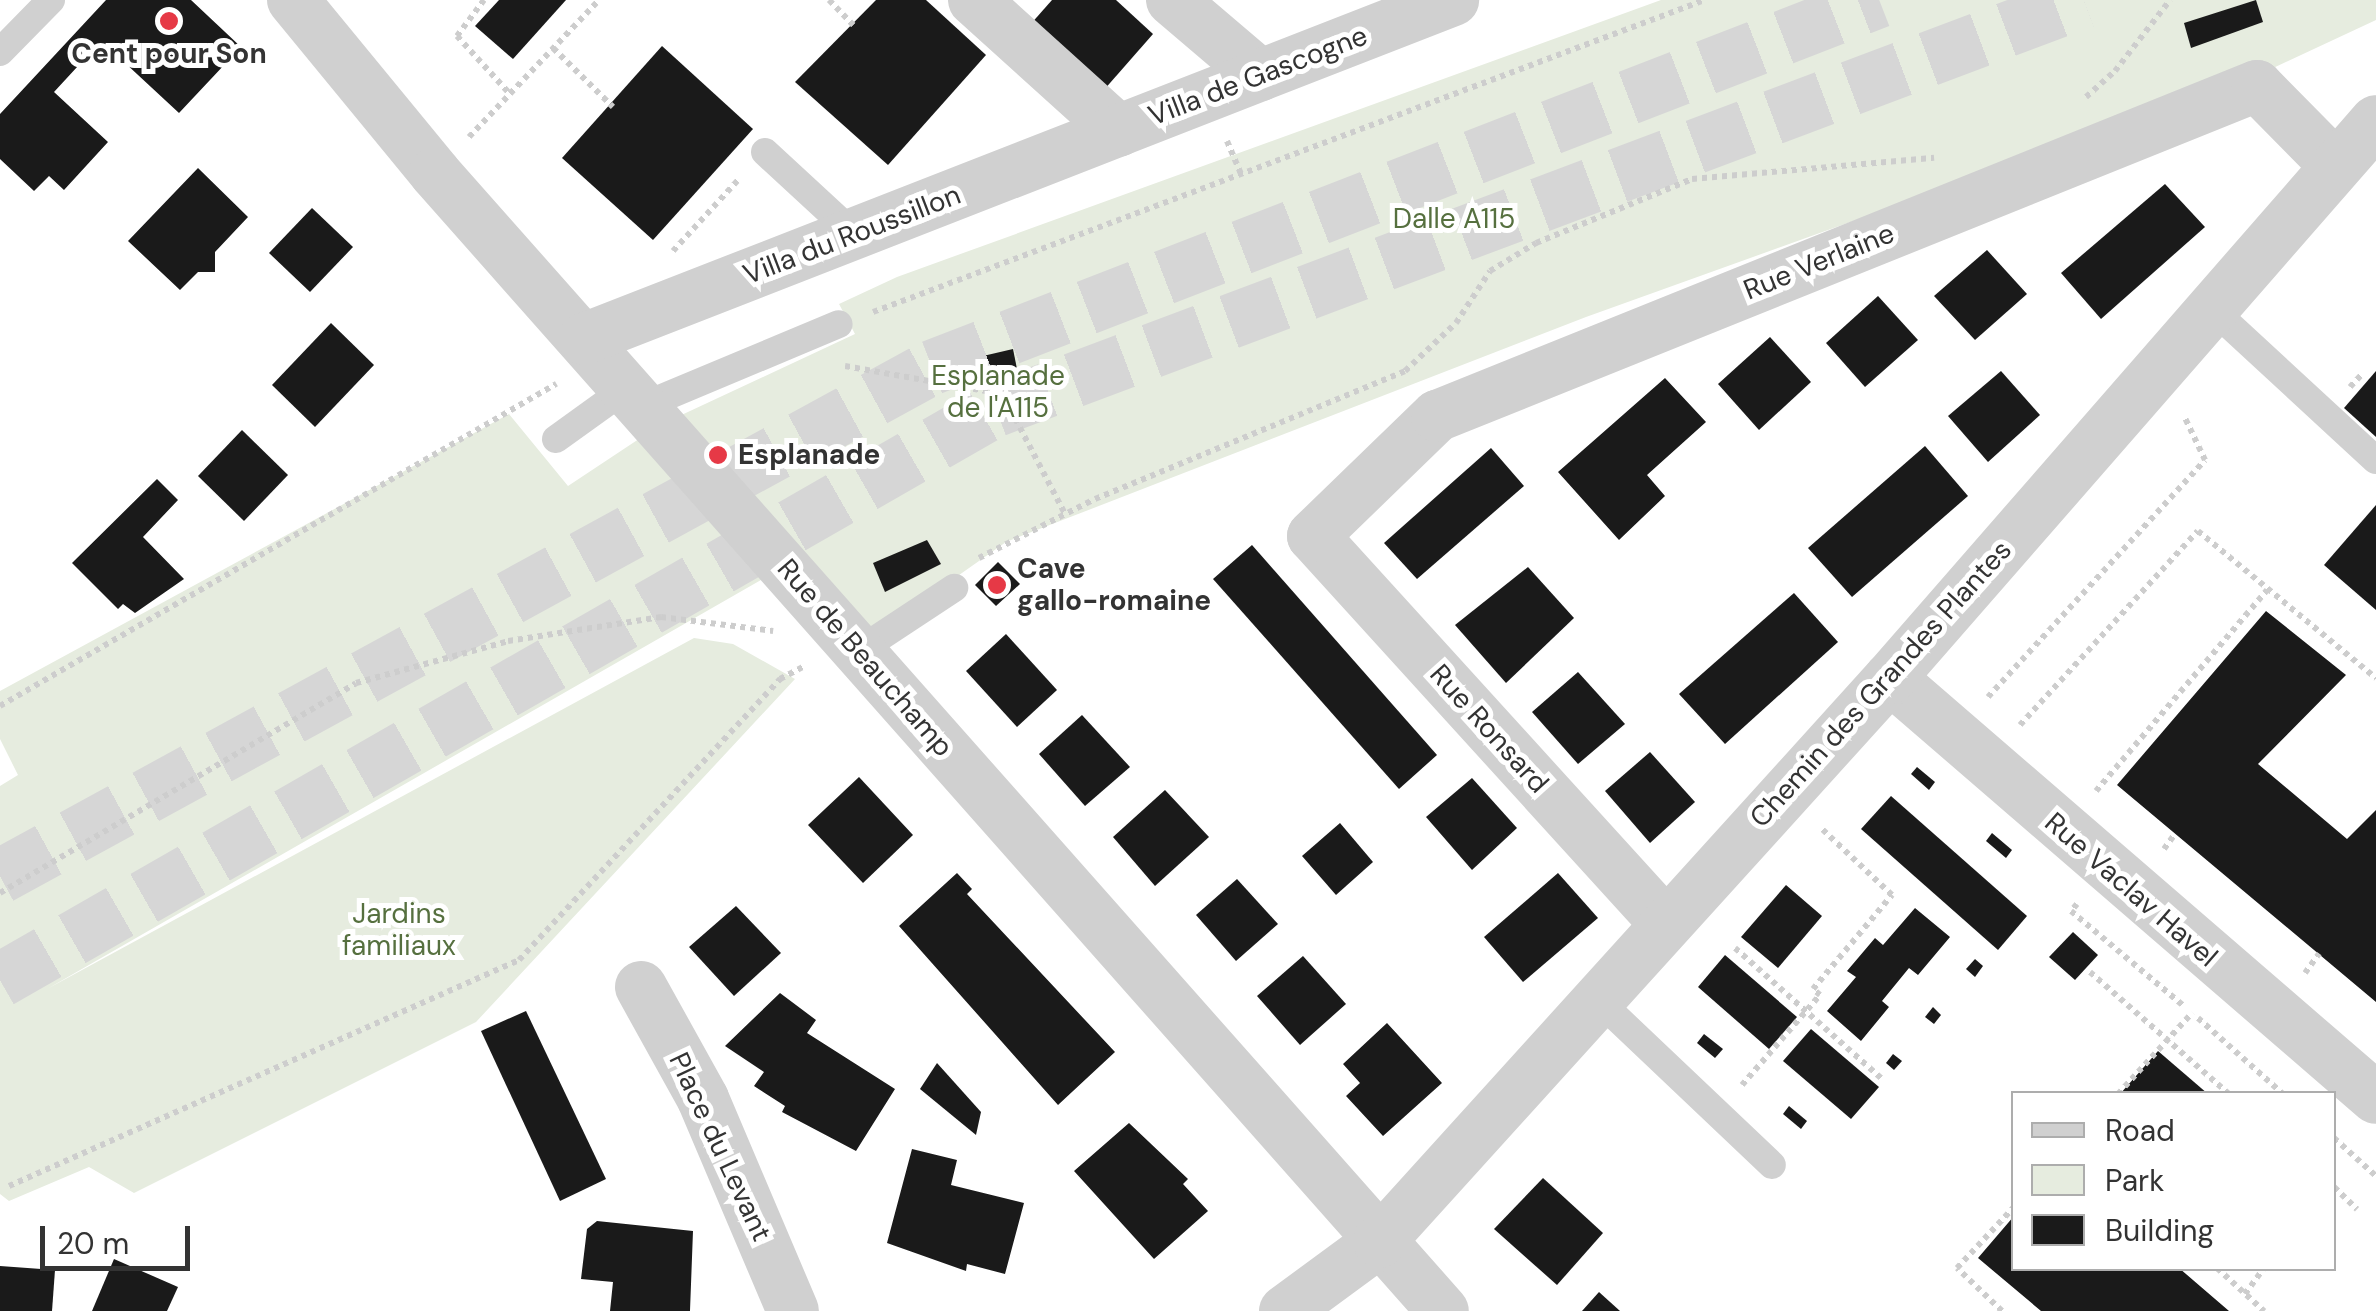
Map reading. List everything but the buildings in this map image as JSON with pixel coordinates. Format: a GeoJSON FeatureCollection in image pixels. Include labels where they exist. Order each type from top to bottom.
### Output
{"type":"FeatureCollection","features":[{"type":"Feature","properties":{"kind":"street","name":"Rue de Beauchamp"},"geometry":{"type":"LineString","coordinates":[[292,0],[435,174],[1444,1311]]}},
{"type":"Feature","properties":{"kind":"street"},"geometry":{"type":"LineString","coordinates":[[974,0],[1119,131]]}},
{"type":"Feature","properties":{"kind":"street"},"geometry":{"type":"LineString","coordinates":[[1172,0],[1260,75]]}},
{"type":"Feature","properties":{"kind":"street","name":"Villa de Gascogne"},"geometry":{"type":"LineString","coordinates":[[1119,131],[1453,0]]}},
{"type":"Feature","properties":{"kind":"street","name":"Rue Verlaine"},"geometry":{"type":"LineString","coordinates":[[1313,536],[1437,416],[2257,86],[2336,166]]}},
{"type":"Feature","properties":{"kind":"street","name":"Chemin des Grandes Plantes"},"geometry":{"type":"LineString","coordinates":[[1285,1311],[1380,1242],[1890,678],[2376,121]]}},
{"type":"Feature","properties":{"kind":"street","name":"Villa du Roussillon"},"geometry":{"type":"LineString","coordinates":[[613,373],[854,234],[1119,131]]}},
{"type":"Feature","properties":{"kind":"street","name":"Rue Ronsard"},"geometry":{"type":"LineString","coordinates":[[1313,536],[1665,923]]}},
{"type":"Feature","properties":{"kind":"street","name":"Rue Vaclav Havel"},"geometry":{"type":"LineString","coordinates":[[1890,678],[2376,1098]]}},
{"type":"Feature","properties":{"kind":"street","name":"Place du Levant"},"geometry":{"type":"LineString","coordinates":[[640,986],[702,1099],[793,1311]]}},
{"type":"Feature","properties":{"kind":"lane"},"geometry":{"type":"LineString","coordinates":[[0,52],[51,0]]}},
{"type":"Feature","properties":{"kind":"lane"},"geometry":{"type":"LineString","coordinates":[[766,152],[854,234]]}},
{"type":"Feature","properties":{"kind":"lane"},"geometry":{"type":"LineString","coordinates":[[2212,308],[2376,460]]}},
{"type":"Feature","properties":{"kind":"lane"},"geometry":{"type":"LineString","coordinates":[[556,439],[613,373],[768,355],[851,320]]}},
{"type":"Feature","properties":{"kind":"lane"},"geometry":{"type":"LineString","coordinates":[[856,646],[958,578]]}},
{"type":"Feature","properties":{"kind":"lane"},"geometry":{"type":"LineString","coordinates":[[1597,999],[1772,1165]]}},
{"type":"Feature","properties":{"kind":"path"},"geometry":{"type":"LineString","coordinates":[[484,0],[457,36],[509,93]]}},
{"type":"Feature","properties":{"kind":"path"},"geometry":{"type":"LineString","coordinates":[[435,174],[599,0]]}},
{"type":"Feature","properties":{"kind":"path"},"geometry":{"type":"LineString","coordinates":[[829,0],[854,25]]}},
{"type":"Feature","properties":{"kind":"path"},"geometry":{"type":"LineString","coordinates":[[851,320],[1242,177],[1706,0]]}},
{"type":"Feature","properties":{"kind":"path"},"geometry":{"type":"LineString","coordinates":[[2078,103],[2115,71],[2170,0]]}},
{"type":"Feature","properties":{"kind":"path"},"geometry":{"type":"LineString","coordinates":[[553,48],[613,107]]}},
{"type":"Feature","properties":{"kind":"path"},"geometry":{"type":"LineString","coordinates":[[1229,145],[1242,177]]}},
{"type":"Feature","properties":{"kind":"path"},"geometry":{"type":"LineString","coordinates":[[671,246],[766,152]]}},
{"type":"Feature","properties":{"kind":"path"},"geometry":{"type":"LineString","coordinates":[[958,578],[1065,514],[1404,371],[1456,322],[1490,271],[1536,243],[1692,179],[1952,157]]}},
{"type":"Feature","properties":{"kind":"path"},"geometry":{"type":"LineString","coordinates":[[768,355],[996,393],[1006,401],[1065,514]]}},
{"type":"Feature","properties":{"kind":"path"},"geometry":{"type":"LineString","coordinates":[[0,706],[613,373]]}},
{"type":"Feature","properties":{"kind":"path"},"geometry":{"type":"LineString","coordinates":[[1970,749],[2205,460],[2183,414]]}},
{"type":"Feature","properties":{"kind":"path"},"geometry":{"type":"LineString","coordinates":[[1970,749],[2198,530],[2376,678]]}},
{"type":"Feature","properties":{"kind":"path"},"geometry":{"type":"LineString","coordinates":[[2063,830],[2267,590]]}},
{"type":"Feature","properties":{"kind":"path"},"geometry":{"type":"LineString","coordinates":[[0,892],[356,682],[508,641],[661,618],[856,646]]}},
{"type":"Feature","properties":{"kind":"path"},"geometry":{"type":"LineString","coordinates":[[9,1186],[519,960],[780,680],[856,646]]}},
{"type":"Feature","properties":{"kind":"path"},"geometry":{"type":"LineString","coordinates":[[1717,1114],[1820,995],[1813,989],[1892,894],[1784,794]]}},
{"type":"Feature","properties":{"kind":"path"},"geometry":{"type":"LineString","coordinates":[[2166,847],[2176,834]]}},
{"type":"Feature","properties":{"kind":"path"},"geometry":{"type":"LineString","coordinates":[[1736,948],[1882,1080]]}},
{"type":"Feature","properties":{"kind":"path"},"geometry":{"type":"LineString","coordinates":[[2308,968],[2318,954]]}},
{"type":"Feature","properties":{"kind":"path"},"geometry":{"type":"LineString","coordinates":[[2090,972],[2226,1091]]}},
{"type":"Feature","properties":{"kind":"path"},"geometry":{"type":"LineString","coordinates":[[2121,1091],[2192,1013]]}},
{"type":"Feature","properties":{"kind":"path"},"geometry":{"type":"LineString","coordinates":[[2336,1140],[2376,1176]]}},
{"type":"Feature","properties":{"kind":"path"},"geometry":{"type":"LineString","coordinates":[[2336,1189],[2358,1209]]}},
{"type":"Feature","properties":{"kind":"path"},"geometry":{"type":"LineString","coordinates":[[2002,1311],[1957,1268],[2011,1210]]}},
{"type":"Feature","properties":{"kind":"path"},"geometry":{"type":"LineString","coordinates":[[2220,1271],[2264,1311]]}},
{"type":"Feature","properties":{"kind":"path"},"geometry":{"type":"LineString","coordinates":[[2245,1294],[2262,1271]]}},
{"type":"Feature","properties":{"kind":"green space","name":"Esplanade de l'A115"},"geometry":{"type":"Polygon","coordinates":[[[1661,0],[2376,0],[2376,20],[2254,77],[1586,317],[1006,542],[861,644],[789,564],[47,989],[694,638],[733,644],[795,679],[476,1022],[134,1193],[89,1167],[9,1201],[0,1194],[0,786],[18,775],[0,739],[0,691],[509,414],[568,486],[660,425],[855,334],[839,304],[897,277],[1661,0]]]}},
{"type":"Feature","properties":{"kind":"tunnel"},"geometry":{"type":"LineString","coordinates":[[0,876],[932,367],[1879,0]]}},
{"type":"Feature","properties":{"kind":"tunnel"},"geometry":{"type":"LineString","coordinates":[[0,980],[996,409],[2084,0]]}},
{"type":"Feature","properties":{"kind":"place","name":"Cent pour Son"},"geometry":{"type":"Point","coordinates":[169,21]}},
{"type":"Feature","properties":{"kind":"place","name":"Esplanade"},"geometry":{"type":"Point","coordinates":[718,455]}},
{"type":"Feature","properties":{"kind":"place","name":"Cave gallo-romaine"},"geometry":{"type":"Point","coordinates":[997,585]}},
{"type":"Feature","properties":{"kind":"park label","name":"Dalle A115"},"geometry":{"type":"Point","coordinates":[1454,219]}},
{"type":"Feature","properties":{"kind":"park label","name":"Jardins familiaux"},"geometry":{"type":"Point","coordinates":[399,930]}}]}
